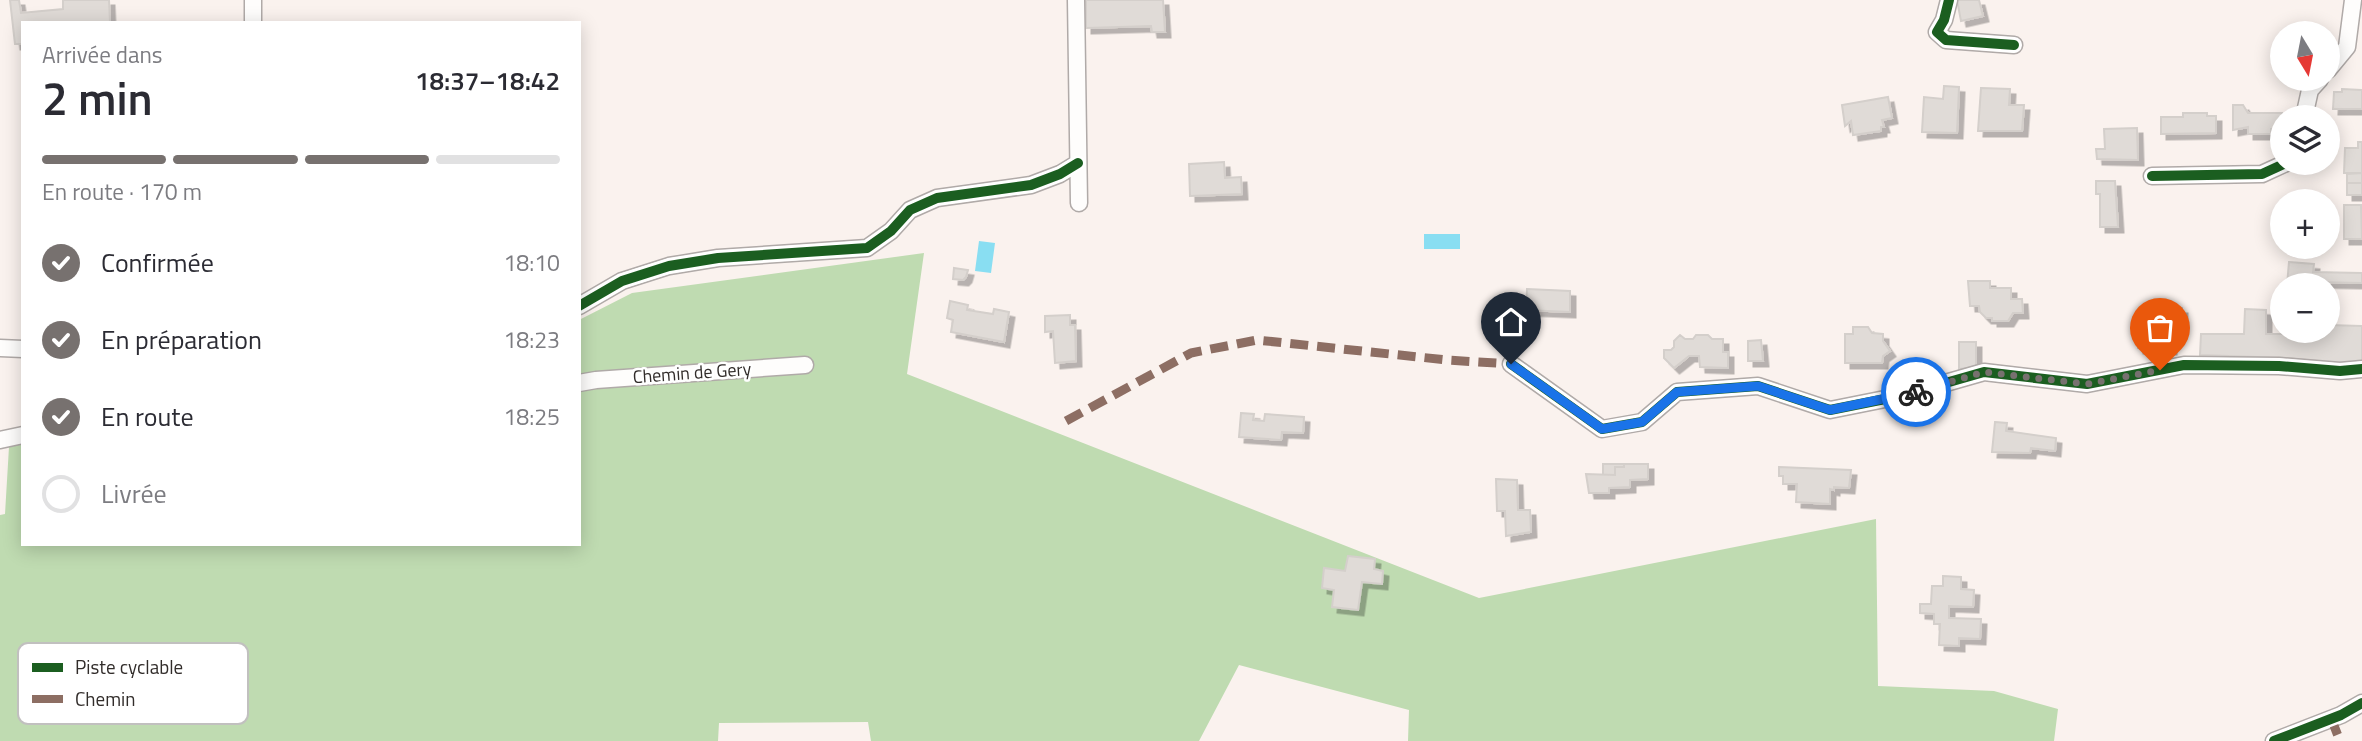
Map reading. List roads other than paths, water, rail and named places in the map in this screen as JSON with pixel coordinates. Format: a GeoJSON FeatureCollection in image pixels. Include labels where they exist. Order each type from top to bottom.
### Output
{"type":"FeatureCollection","features":[{"type":"Feature","properties":{"kind":"street"},"geometry":{"type":"LineString","coordinates":[[253,0],[253,21]]}},
{"type":"Feature","properties":{"kind":"street"},"geometry":{"type":"LineString","coordinates":[[1076,0],[1079,203]]}},
{"type":"Feature","properties":{"kind":"street"},"geometry":{"type":"LineString","coordinates":[[1949,0],[1944,20],[1937,32],[1947,40],[2014,45]]}},
{"type":"Feature","properties":{"kind":"street"},"geometry":{"type":"LineString","coordinates":[[2340,55],[2347,47],[2353,0]]}},
{"type":"Feature","properties":{"kind":"street"},"geometry":{"type":"LineString","coordinates":[[581,305],[622,281],[669,266],[718,258],[867,248],[891,231],[910,210],[937,198],[1031,185],[1060,174],[1078,163]]}},
{"type":"Feature","properties":{"kind":"street"},"geometry":{"type":"LineString","coordinates":[[2152,176],[2262,174],[2270,170]]}},
{"type":"Feature","properties":{"kind":"street"},"geometry":{"type":"LineString","coordinates":[[0,348],[21,349]]}},
{"type":"Feature","properties":{"kind":"street"},"geometry":{"type":"LineString","coordinates":[[1511,364],[1602,429],[1642,422],[1677,392],[1758,386],[1830,410],[1900,396],[1984,372],[2087,384],[2184,365],[2279,366],[2340,371],[2362,369]]}},
{"type":"Feature","properties":{"kind":"street","name":"Chemin de Gery"},"geometry":{"type":"LineString","coordinates":[[581,383],[805,365]]}},
{"type":"Feature","properties":{"kind":"street"},"geometry":{"type":"LineString","coordinates":[[0,440],[21,435]]}},
{"type":"Feature","properties":{"kind":"street"},"geometry":{"type":"LineString","coordinates":[[2274,741],[2341,715],[2362,703]]}},
{"type":"Feature","properties":{"kind":"water"},"geometry":{"type":"Polygon","coordinates":[[[1424,234],[1460,234],[1460,249],[1424,249],[1424,234]]]}},
{"type":"Feature","properties":{"kind":"water"},"geometry":{"type":"Polygon","coordinates":[[[979,241],[995,243],[991,273],[975,271],[979,241]]]}}]}
